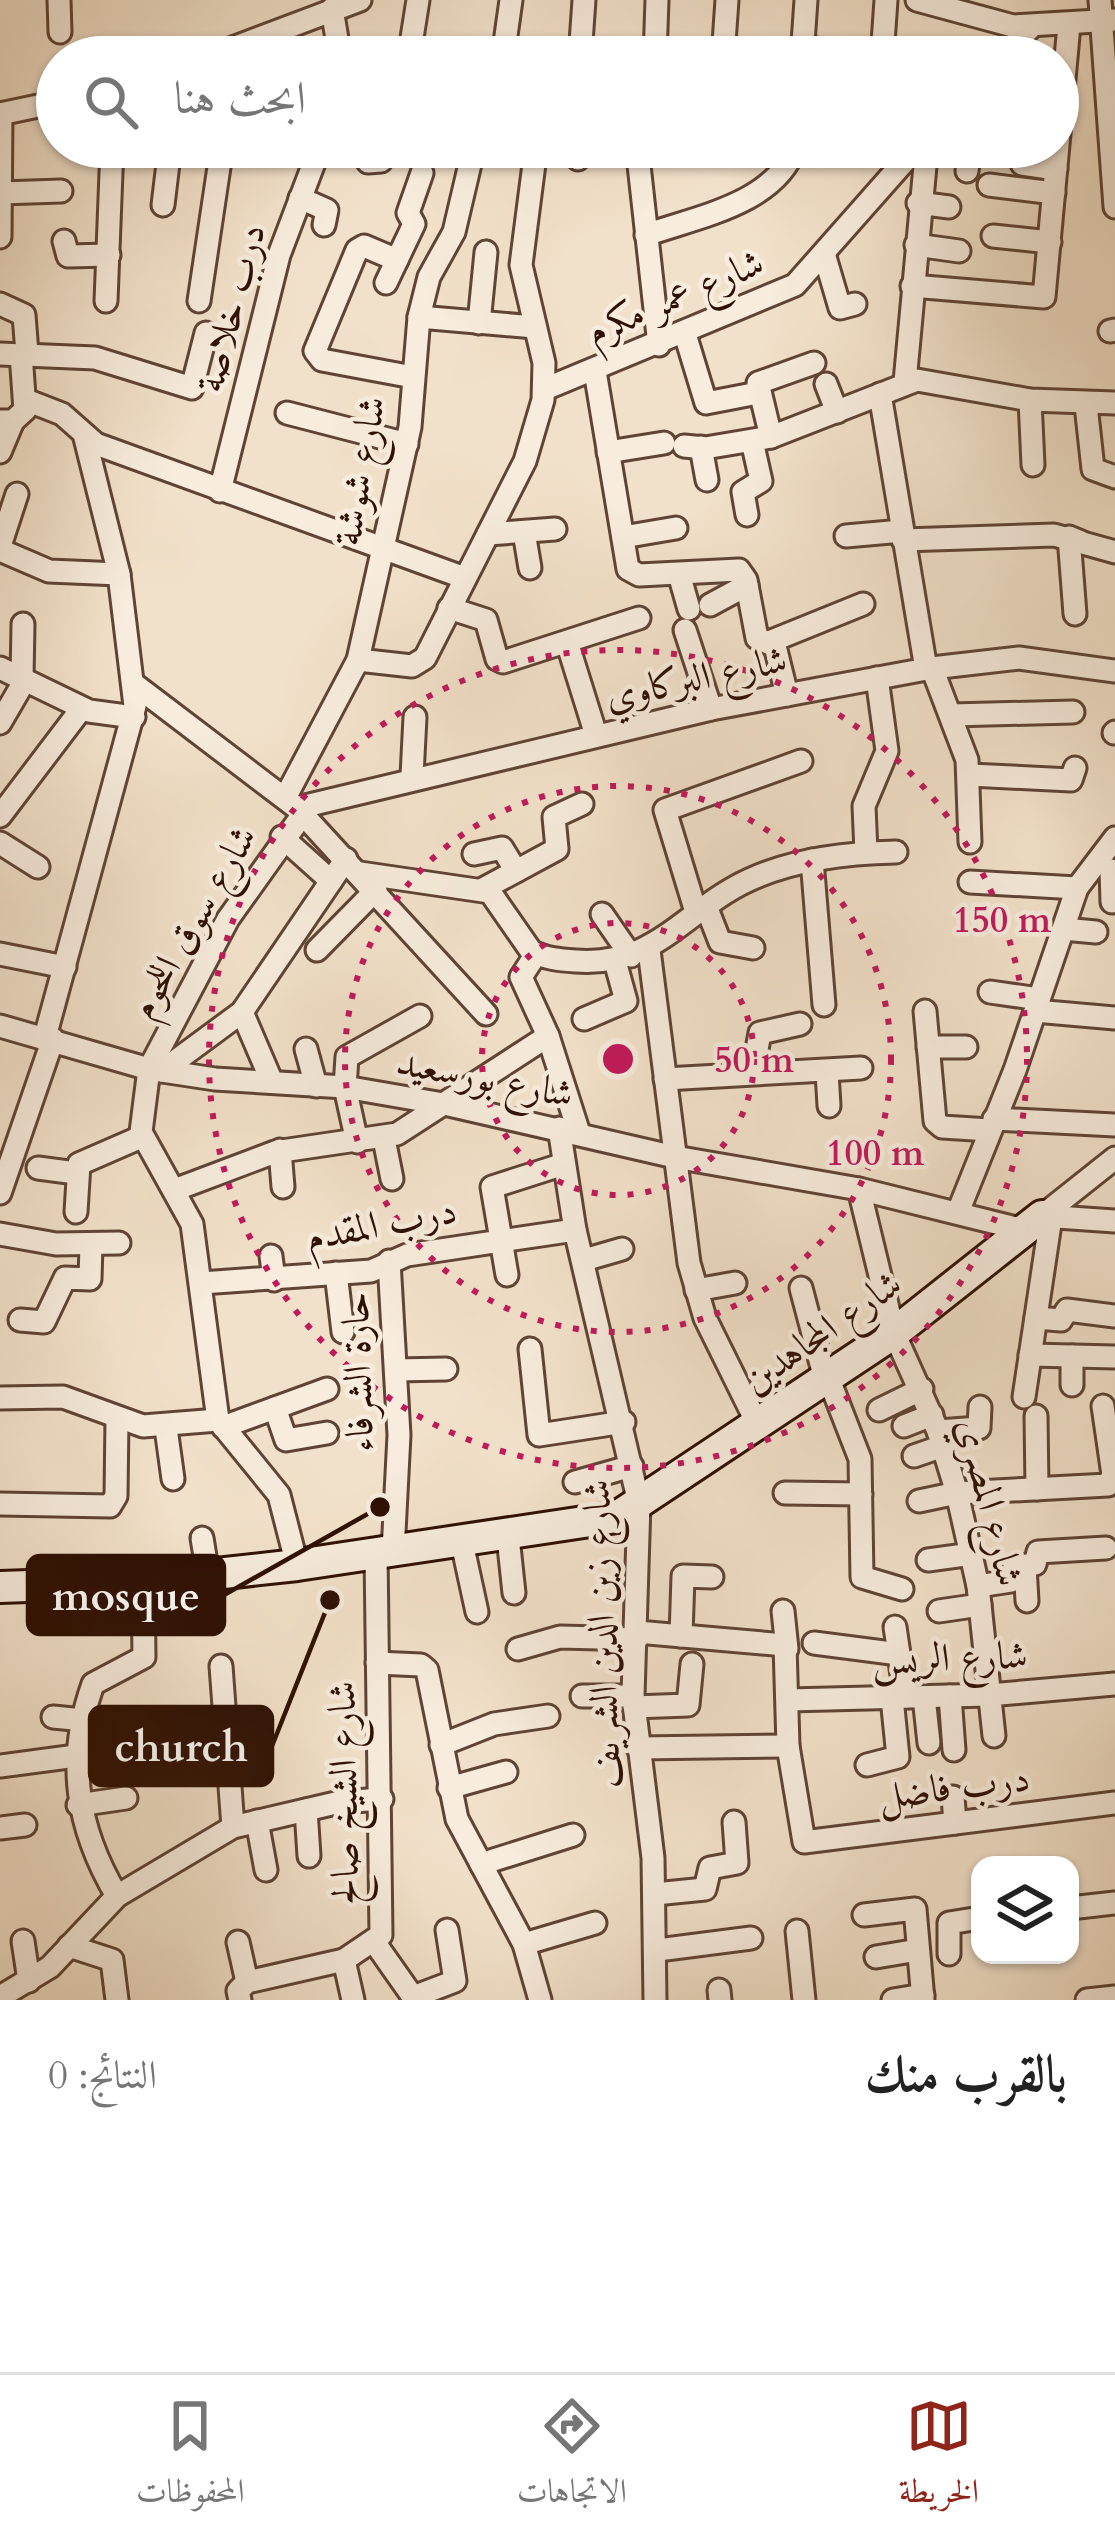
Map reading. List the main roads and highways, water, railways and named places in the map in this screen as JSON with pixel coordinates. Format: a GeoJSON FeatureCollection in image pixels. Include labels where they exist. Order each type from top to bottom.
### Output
{"type":"FeatureCollection","features":[{"type":"Feature","properties":{"kind":"place","name":"mosque"},"geometry":{"type":"Point","coordinates":[380,1507]}},
{"type":"Feature","properties":{"kind":"place","name":"church"},"geometry":{"type":"Point","coordinates":[330,1600]}}]}
